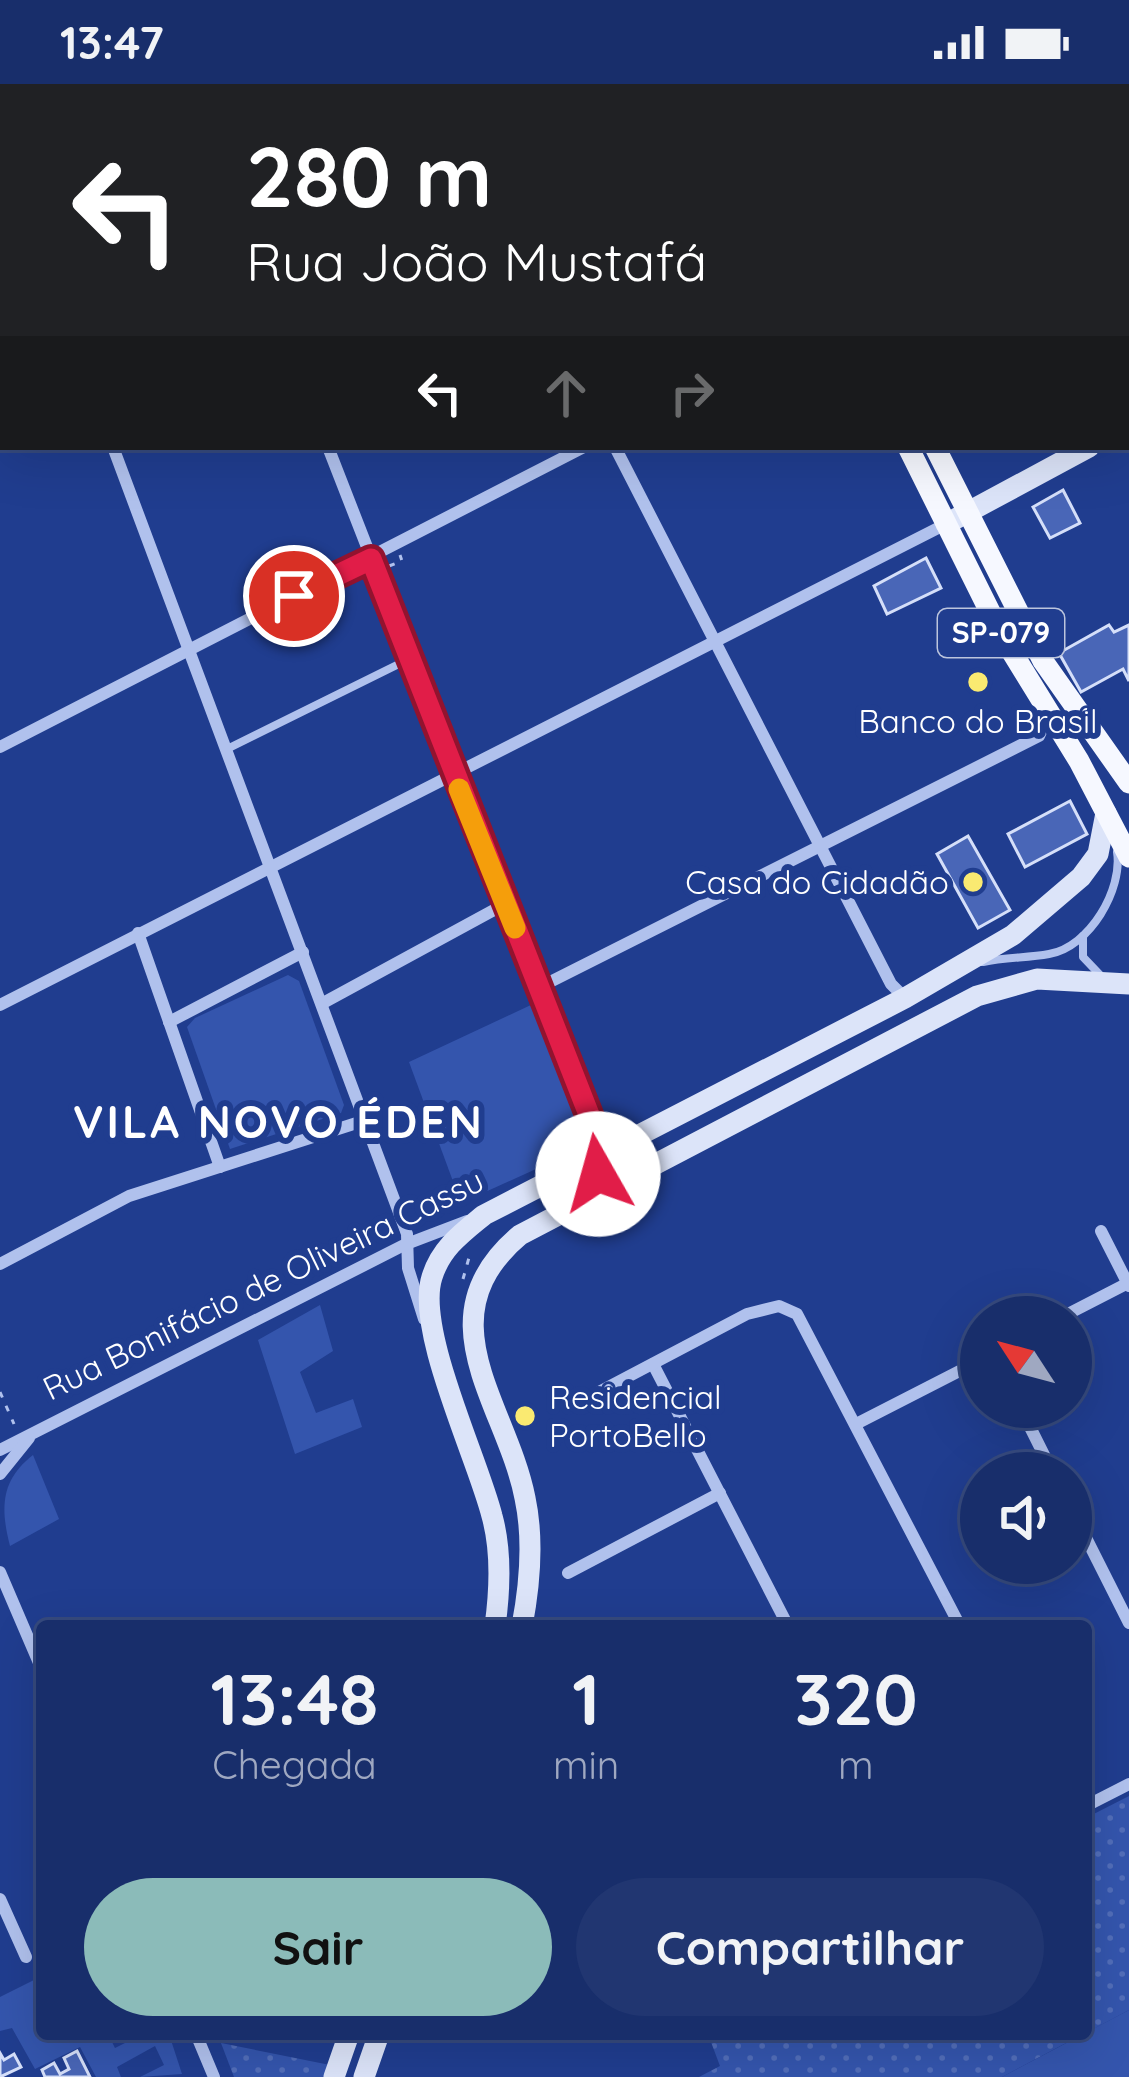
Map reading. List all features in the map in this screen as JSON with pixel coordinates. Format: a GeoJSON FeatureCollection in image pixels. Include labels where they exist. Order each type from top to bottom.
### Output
{"type":"FeatureCollection","features":[{"type":"Feature","properties":{"kind":"main road","name":"SP-079"},"geometry":{"type":"LineString","coordinates":[[909,450],[1019,667],[1129,857]]}},
{"type":"Feature","properties":{"kind":"main road","name":"SP-079"},"geometry":{"type":"LineString","coordinates":[[937,450],[1043,662],[1129,783]]}},
{"type":"Feature","properties":{"kind":"main road"},"geometry":{"type":"LineString","coordinates":[[946,524],[1083,450]]}},
{"type":"Feature","properties":{"kind":"main road","name":"Rua Bonifácio de Oliveira Cassu"},"geometry":{"type":"LineString","coordinates":[[484,1214],[605,1156],[947,974],[1063,897],[1098,854],[1106,812]]}},
{"type":"Feature","properties":{"kind":"main road"},"geometry":{"type":"LineString","coordinates":[[536,1227],[947,1011],[1004,986],[1037,980],[1118,983]]}},
{"type":"Feature","properties":{"kind":"main road"},"geometry":{"type":"LineString","coordinates":[[905,998],[947,1011]]}},
{"type":"Feature","properties":{"kind":"main road"},"geometry":{"type":"LineString","coordinates":[[523,1620],[530,1554],[526,1501],[474,1356],[472,1323],[481,1288],[504,1250],[590,1185],[605,1156]]}},
{"type":"Feature","properties":{"kind":"main road"},"geometry":{"type":"LineString","coordinates":[[484,1214],[452,1240],[430,1280],[440,1359],[494,1519],[499,1558],[495,1620]]}},
{"type":"Feature","properties":{"kind":"main road"},"geometry":{"type":"LineString","coordinates":[[453,1397],[467,1408],[483,1440],[510,1446]]}},
{"type":"Feature","properties":{"kind":"main road"},"geometry":{"type":"LineString","coordinates":[[334,2077],[347,2040]]}},
{"type":"Feature","properties":{"kind":"main road"},"geometry":{"type":"LineString","coordinates":[[364,2077],[377,2040]]}},
{"type":"Feature","properties":{"kind":"street"},"geometry":{"type":"LineString","coordinates":[[114,450],[366,1120],[406,1234],[412,1288],[440,1359]]}},
{"type":"Feature","properties":{"kind":"street"},"geometry":{"type":"LineString","coordinates":[[329,450],[605,1156]]}},
{"type":"Feature","properties":{"kind":"street"},"geometry":{"type":"LineString","coordinates":[[0,747],[578,450]]}},
{"type":"Feature","properties":{"kind":"street"},"geometry":{"type":"LineString","coordinates":[[617,450],[891,984],[905,998]]}},
{"type":"Feature","properties":{"kind":"street"},"geometry":{"type":"LineString","coordinates":[[0,1005],[946,524]]}},
{"type":"Feature","properties":{"kind":"street"},"geometry":{"type":"LineString","coordinates":[[540,988],[1039,736],[1049,713]]}},
{"type":"Feature","properties":{"kind":"street"},"geometry":{"type":"LineString","coordinates":[[322,1004],[505,904]]}},
{"type":"Feature","properties":{"kind":"street"},"geometry":{"type":"LineString","coordinates":[[138,933],[220,1167]]}},
{"type":"Feature","properties":{"kind":"street"},"geometry":{"type":"LineString","coordinates":[[169,1022],[303,952]]}},
{"type":"Feature","properties":{"kind":"street"},"geometry":{"type":"LineString","coordinates":[[0,1264],[129,1196],[366,1120]]}},
{"type":"Feature","properties":{"kind":"street","name":"Rua Bonifácio de Oliveira Cassu"},"geometry":{"type":"LineString","coordinates":[[0,1450],[404,1245],[484,1214]]}},
{"type":"Feature","properties":{"kind":"street"},"geometry":{"type":"LineString","coordinates":[[1092,1302],[1128,1284],[1101,1231]]}},
{"type":"Feature","properties":{"kind":"street"},"geometry":{"type":"LineString","coordinates":[[578,1403],[747,1314],[779,1306],[806,1326],[957,1620]]}},
{"type":"Feature","properties":{"kind":"street"},"geometry":{"type":"LineString","coordinates":[[653,1364],[783,1620]]}},
{"type":"Feature","properties":{"kind":"street"},"geometry":{"type":"LineString","coordinates":[[856,1424],[960,1371]]}},
{"type":"Feature","properties":{"kind":"street","name":"Rua Bonifácio de Oliveira Cassu"},"geometry":{"type":"LineString","coordinates":[[0,1474],[35,1430]]}},
{"type":"Feature","properties":{"kind":"street"},"geometry":{"type":"LineString","coordinates":[[568,1573],[720,1493]]}},
{"type":"Feature","properties":{"kind":"street"},"geometry":{"type":"LineString","coordinates":[[1092,1550],[1129,1623]]}},
{"type":"Feature","properties":{"kind":"street"},"geometry":{"type":"LineString","coordinates":[[0,1572],[36,1656]]}},
{"type":"Feature","properties":{"kind":"street"},"geometry":{"type":"LineString","coordinates":[[1092,1803],[1129,1784]]}},
{"type":"Feature","properties":{"kind":"street"},"geometry":{"type":"LineString","coordinates":[[0,1899],[26,1957]]}},
{"type":"Feature","properties":{"kind":"street"},"geometry":{"type":"LineString","coordinates":[[199,2040],[214,2077]]}},
{"type":"Feature","properties":{"kind":"lane"},"geometry":{"type":"LineString","coordinates":[[227,748],[411,658]]}},
{"type":"Feature","properties":{"kind":"lane"},"geometry":{"type":"LineString","coordinates":[[947,974],[1004,957],[1049,954],[1083,934],[1118,884],[1118,855],[1106,812]]}},
{"type":"Feature","properties":{"kind":"lane"},"geometry":{"type":"LineString","coordinates":[[1083,934],[1083,957],[1118,983]]}},
{"type":"Feature","properties":{"kind":"path"},"geometry":{"type":"LineString","coordinates":[[0,1392],[20,1438]]}},
{"type":"Feature","properties":{"kind":"shaded area"},"geometry":{"type":"Polygon","coordinates":[[[288,975],[299,981],[344,1105],[341,1113],[230,1149],[187,1027],[195,1018],[288,975]]]}},
{"type":"Feature","properties":{"kind":"shaded area"},"geometry":{"type":"Polygon","coordinates":[[[533,1004],[582,1136],[578,1150],[461,1203],[409,1062],[533,1004]]]}},
{"type":"Feature","properties":{"kind":"shaded area"},"geometry":{"type":"Polygon","coordinates":[[[320,1305],[333,1351],[300,1372],[316,1413],[353,1399],[362,1427],[295,1454],[258,1340],[320,1305]]]}},
{"type":"Feature","properties":{"kind":"shaded area"},"geometry":{"type":"Polygon","coordinates":[[[33,1455],[59,1519],[10,1546],[6,1495],[14,1474],[33,1455]]]}},
{"type":"Feature","properties":{"kind":"shaded area"},"geometry":{"type":"Polygon","coordinates":[[[1129,1796],[1129,2010],[1092,2030],[1092,1815],[1129,1796]]]}},
{"type":"Feature","properties":{"kind":"shaded area"},"geometry":{"type":"Polygon","coordinates":[[[36,1979],[36,2040],[111,2040],[115,2048],[131,2040],[171,2040],[182,2074],[140,2077],[164,2065],[155,2046],[117,2067],[121,2077],[96,2077],[80,2047],[35,2069],[12,2028],[0,2031],[0,1997],[36,1979]]]}},
{"type":"Feature","properties":{"kind":"shaded area"},"geometry":{"type":"Polygon","coordinates":[[[1129,2010],[1129,2077],[1002,2077],[1072,2040],[1092,2040],[1092,2030],[1129,2010]]]}},
{"type":"Feature","properties":{"kind":"shaded area"},"geometry":{"type":"Polygon","coordinates":[[[710,2040],[1072,2040],[1002,2077],[699,2077],[720,2066],[710,2040]]]}},
{"type":"Feature","properties":{"kind":"shaded area"},"geometry":{"type":"Polygon","coordinates":[[[221,2043],[330,2065],[325,2077],[234,2077],[221,2043]]]}},
{"type":"Feature","properties":{"kind":"building"},"geometry":{"type":"Polygon","coordinates":[[[1063,490],[1080,523],[1050,538],[1033,507],[1063,490]]]}},
{"type":"Feature","properties":{"kind":"building"},"geometry":{"type":"Polygon","coordinates":[[[926,558],[941,588],[887,614],[874,586],[926,558]]]}},
{"type":"Feature","properties":{"kind":"building"},"geometry":{"type":"Polygon","coordinates":[[[1109,625],[1114,632],[1129,625],[1129,681],[1123,669],[1081,692],[1059,653],[1109,625]]]}},
{"type":"Feature","properties":{"kind":"building"},"geometry":{"type":"Polygon","coordinates":[[[1070,801],[1087,834],[1025,867],[1008,834],[1070,801]]]}},
{"type":"Feature","properties":{"kind":"building","name":"Casa do Cidadão"},"geometry":{"type":"Polygon","coordinates":[[[968,836],[1010,910],[978,928],[937,854],[968,836]]]}},
{"type":"Feature","properties":{"kind":"building"},"geometry":{"type":"Polygon","coordinates":[[[77,2051],[90,2077],[45,2077],[42,2070],[54,2063],[60,2074],[69,2069],[64,2058],[77,2051]]]}},
{"type":"Feature","properties":{"kind":"building"},"geometry":{"type":"Polygon","coordinates":[[[0,2053],[4,2060],[14,2054],[21,2067],[0,2077],[0,2053]]]}},
{"type":"Feature","properties":{"kind":"slow traffic"},"geometry":{"type":"LineString","coordinates":[[459,789],[515,928]]}},
{"type":"Feature","properties":{"kind":"place","name":"Banco do Brasil"},"geometry":{"type":"Point","coordinates":[978,682]}},
{"type":"Feature","properties":{"kind":"place","name":"Casa do Cidadão"},"geometry":{"type":"Point","coordinates":[973,882]}},
{"type":"Feature","properties":{"kind":"place","name":"Residencial PortoBello"},"geometry":{"type":"Point","coordinates":[525,1416]}},
{"type":"Feature","properties":{"kind":"district","name":"VILA NOVO ÉDEN"},"geometry":{"type":"Point","coordinates":[279,1122]}},
{"type":"Feature","properties":{"kind":"route"},"geometry":{"type":"LineString","coordinates":[[294,596],[371,559],[605,1156],[598,1174]]}}]}
